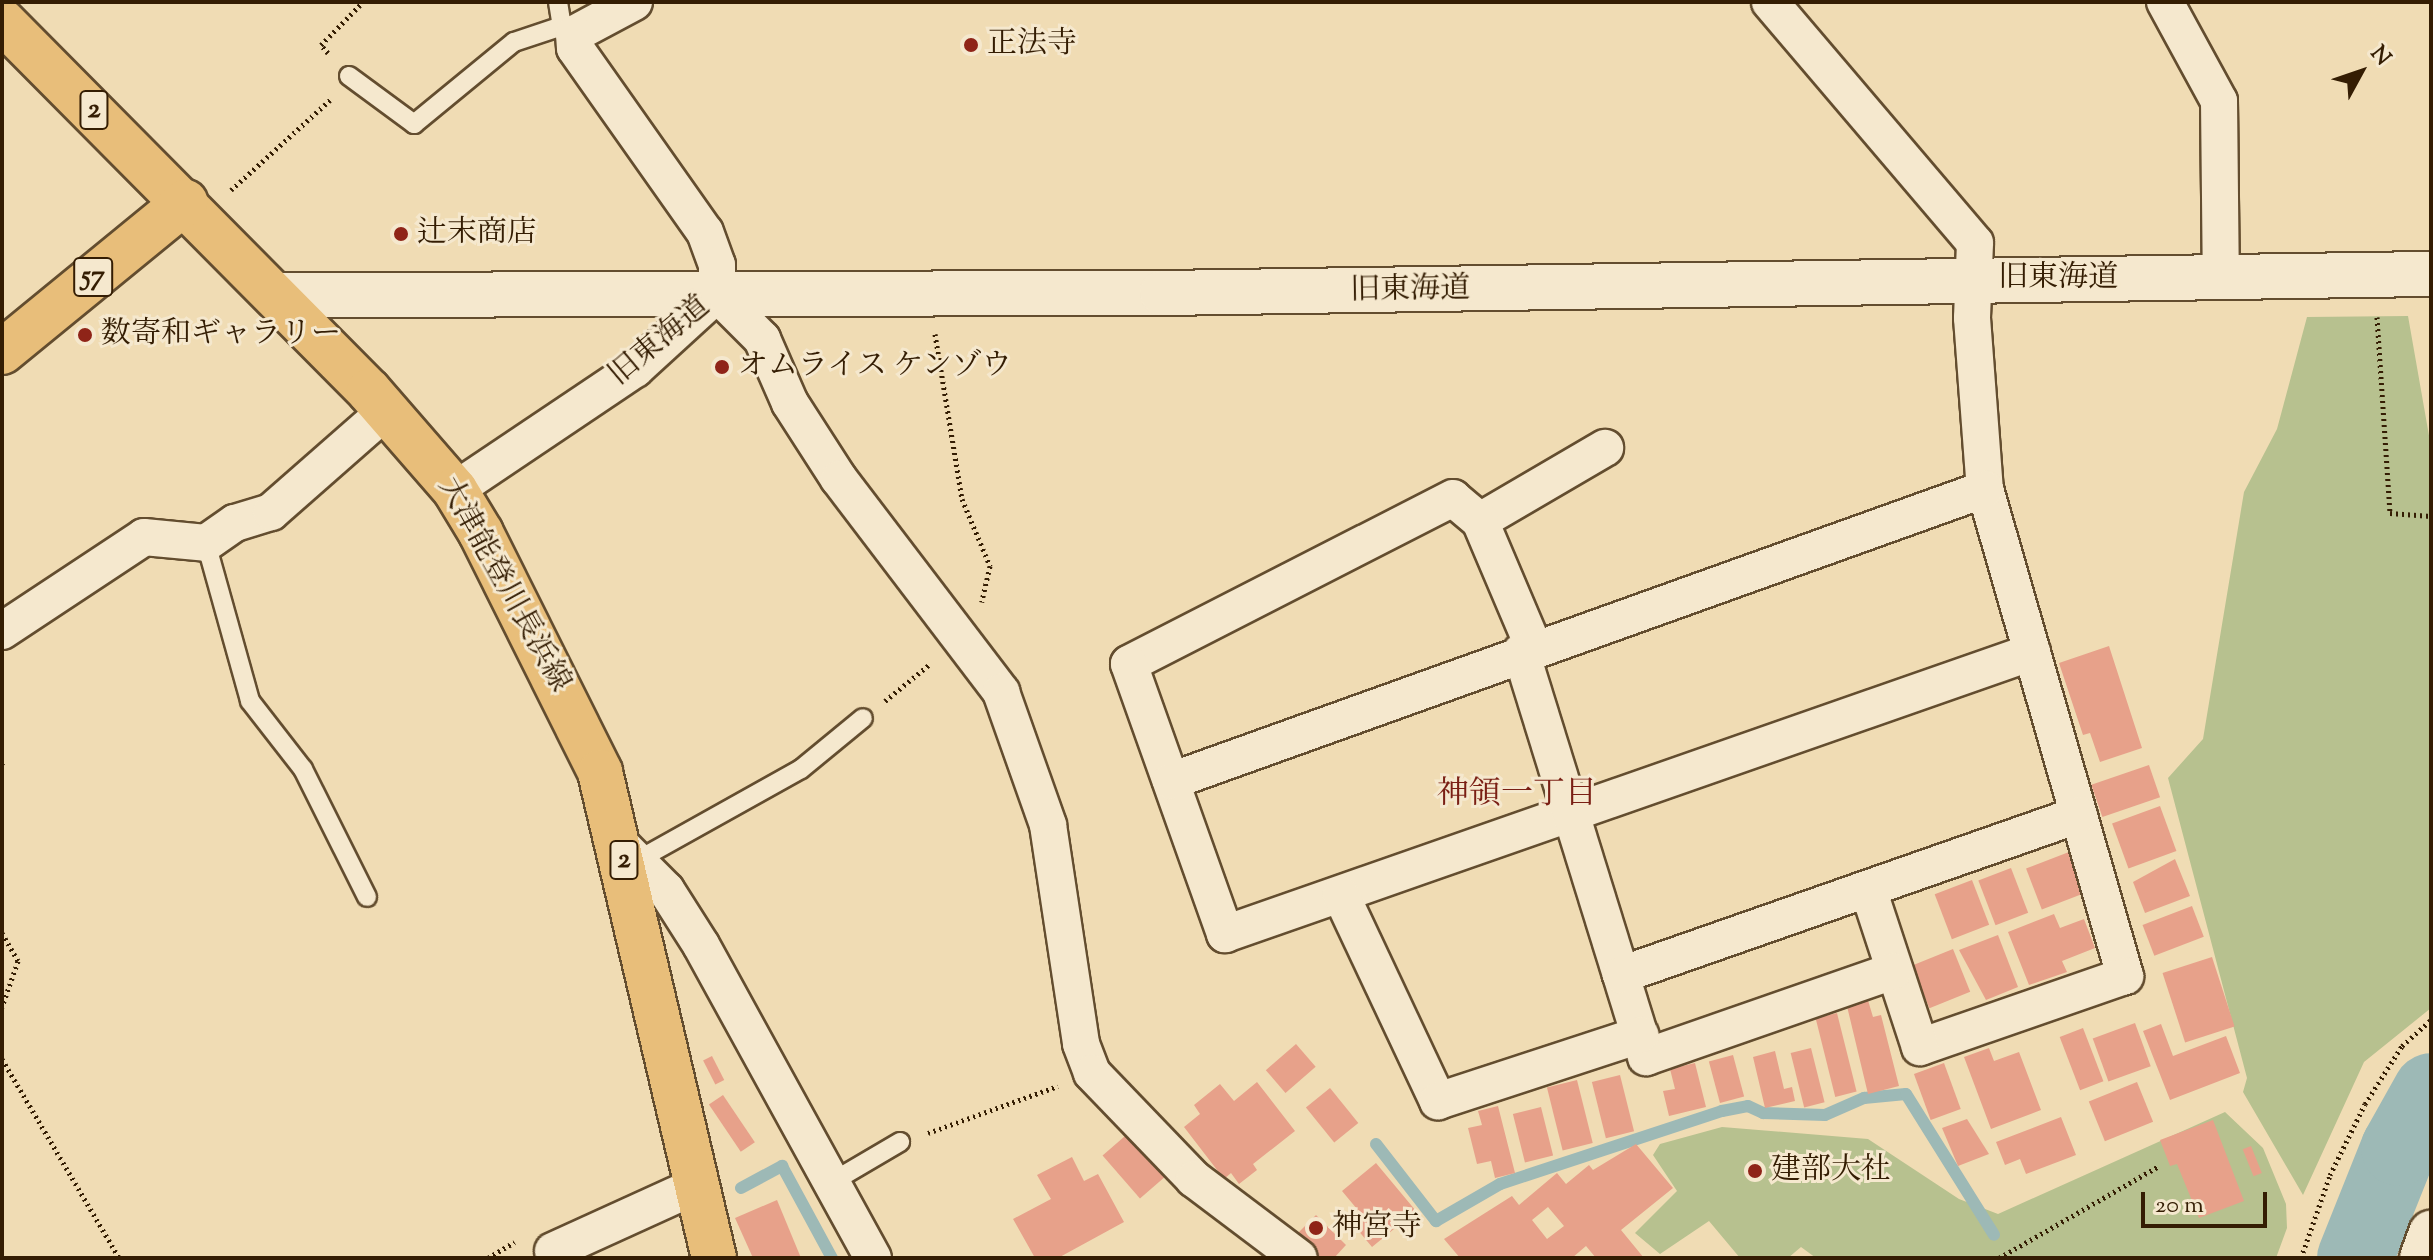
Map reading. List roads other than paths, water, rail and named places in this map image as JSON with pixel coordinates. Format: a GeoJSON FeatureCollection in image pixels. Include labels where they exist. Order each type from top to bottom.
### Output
{"type":"FeatureCollection","features":[{"type":"Feature","properties":{"kind":"main road","name":"大津能登川長浜線"},"geometry":{"type":"LineString","coordinates":[[2,21],[277,295],[387,410],[455,490],[577,719],[629,852],[714,1258]]}},
{"type":"Feature","properties":{"kind":"main road","name":"57"},"geometry":{"type":"LineString","coordinates":[[2,352],[192,209]]}},
{"type":"Feature","properties":{"kind":"street"},"geometry":{"type":"LineString","coordinates":[[634,2],[565,21],[575,48],[705,232],[717,265],[717,294],[762,339],[807,428],[957,642],[1001,692],[1031,767],[1048,825],[1081,1044],[1092,1073],[1194,1179],[1299,1258]]}},
{"type":"Feature","properties":{"kind":"street"},"geometry":{"type":"LineString","coordinates":[[1770,2],[1975,243],[1973,280],[1985,489],[2125,976],[1920,1047],[1868,889]]}},
{"type":"Feature","properties":{"kind":"street"},"geometry":{"type":"LineString","coordinates":[[2165,2],[2219,101],[2221,279]]}},
{"type":"Feature","properties":{"kind":"street","name":"旧東海道"},"geometry":{"type":"LineString","coordinates":[[455,490],[635,369],[717,294],[2221,279],[2431,274]]}},
{"type":"Feature","properties":{"kind":"street"},"geometry":{"type":"LineString","coordinates":[[277,295],[717,294]]}},
{"type":"Feature","properties":{"kind":"street"},"geometry":{"type":"LineString","coordinates":[[2,631],[144,537],[206,543],[235,523],[271,512],[387,410]]}},
{"type":"Feature","properties":{"kind":"street"},"geometry":{"type":"LineString","coordinates":[[1480,521],[1605,448]]}},
{"type":"Feature","properties":{"kind":"street"},"geometry":{"type":"LineString","coordinates":[[1171,781],[1528,650],[1985,489]]}},
{"type":"Feature","properties":{"kind":"street"},"geometry":{"type":"LineString","coordinates":[[1893,971],[1646,1057],[1572,816],[1528,650],[1480,521],[1453,498],[1129,664],[1225,934],[1572,816],[2032,652]]}},
{"type":"Feature","properties":{"kind":"street"},"geometry":{"type":"LineString","coordinates":[[1621,975],[2079,815]]}},
{"type":"Feature","properties":{"kind":"street"},"geometry":{"type":"LineString","coordinates":[[629,852],[701,945],[873,1258]]}},
{"type":"Feature","properties":{"kind":"street"},"geometry":{"type":"LineString","coordinates":[[1341,895],[1438,1101],[1640,1035]]}},
{"type":"Feature","properties":{"kind":"street"},"geometry":{"type":"LineString","coordinates":[[553,1251],[698,1185]]}},
{"type":"Feature","properties":{"kind":"street"},"geometry":{"type":"LineString","coordinates":[[2422,1258],[2431,1233]]}},
{"type":"Feature","properties":{"kind":"lane"},"geometry":{"type":"LineString","coordinates":[[349,76],[414,124],[514,42],[565,21]]}},
{"type":"Feature","properties":{"kind":"lane"},"geometry":{"type":"LineString","coordinates":[[206,543],[250,701],[303,769],[367,897]]}},
{"type":"Feature","properties":{"kind":"lane"},"geometry":{"type":"LineString","coordinates":[[629,852],[801,769],[863,718]]}},
{"type":"Feature","properties":{"kind":"lane"},"geometry":{"type":"LineString","coordinates":[[832,1182],[900,1142]]}},
{"type":"Feature","properties":{"kind":"waterway"},"geometry":{"type":"LineString","coordinates":[[2355,1258],[2399,1148],[2431,1091]]}},
{"type":"Feature","properties":{"kind":"waterway"},"geometry":{"type":"LineString","coordinates":[[1376,1144],[1436,1221],[1500,1184],[1722,1111],[1748,1106],[1763,1113],[1825,1115],[1864,1098],[1906,1094],[1994,1235]]}},
{"type":"Feature","properties":{"kind":"waterway"},"geometry":{"type":"LineString","coordinates":[[741,1188],[782,1166],[832,1258]]}},
{"type":"Feature","properties":{"kind":"place","name":"正法寺"},"geometry":{"type":"Point","coordinates":[971,45]}},
{"type":"Feature","properties":{"kind":"place","name":"辻末商店"},"geometry":{"type":"Point","coordinates":[401,234]}},
{"type":"Feature","properties":{"kind":"place","name":"数寄和ギャラリー"},"geometry":{"type":"Point","coordinates":[85,335]}},
{"type":"Feature","properties":{"kind":"place","name":"オムライス ケンゾウ"},"geometry":{"type":"Point","coordinates":[722,367]}},
{"type":"Feature","properties":{"kind":"place","name":"建部大社"},"geometry":{"type":"Point","coordinates":[1755,1171]}},
{"type":"Feature","properties":{"kind":"place","name":"神宮寺"},"geometry":{"type":"Point","coordinates":[1316,1228]}},
{"type":"Feature","properties":{"kind":"district","name":"神領一丁目"},"geometry":{"type":"Point","coordinates":[1517,795]}}]}
